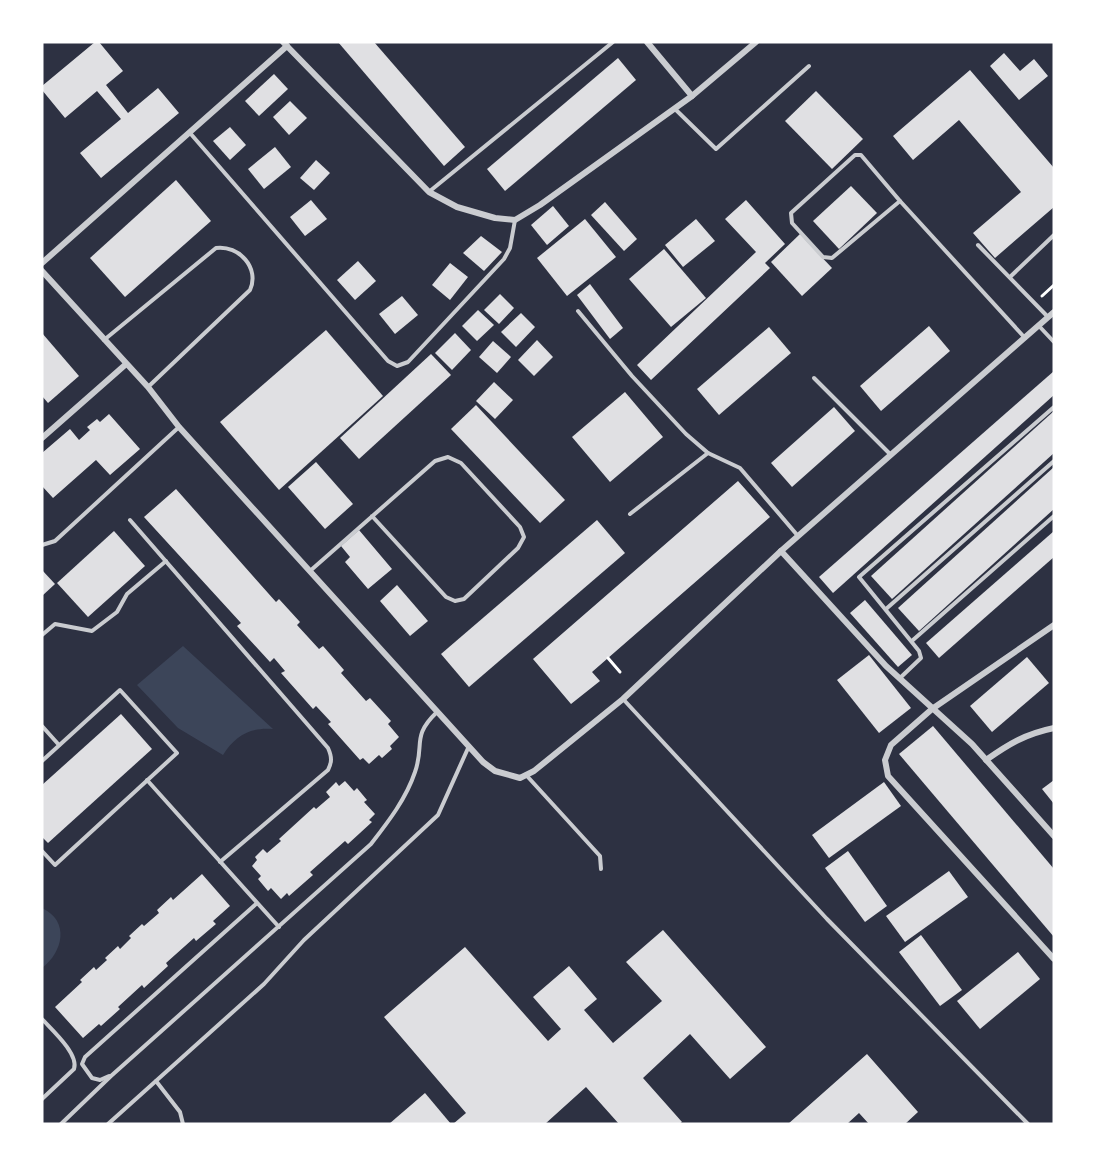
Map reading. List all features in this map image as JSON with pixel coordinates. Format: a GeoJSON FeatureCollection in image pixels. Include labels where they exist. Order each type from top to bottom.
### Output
{"type":"FeatureCollection","features":[{"type":"Feature","properties":{"kind":"street"},"geometry":{"type":"LineString","coordinates":[[647,42],[692,96]]}},
{"type":"Feature","properties":{"kind":"street"},"geometry":{"type":"LineString","coordinates":[[42,263],[190,133],[285,44],[429,192],[457,207],[495,218],[515,220],[540,205],[675,109],[756,42]]}},
{"type":"Feature","properties":{"kind":"street"},"geometry":{"type":"LineString","coordinates":[[42,271],[483,762],[495,771],[520,778],[527,776],[622,699],[781,551],[1051,315]]}},
{"type":"Feature","properties":{"kind":"street"},"geometry":{"type":"LineString","coordinates":[[42,438],[125,365]]}},
{"type":"Feature","properties":{"kind":"street"},"geometry":{"type":"LineString","coordinates":[[781,551],[899,678],[972,744],[1054,836]]}},
{"type":"Feature","properties":{"kind":"street"},"geometry":{"type":"LineString","coordinates":[[1054,625],[932,709],[891,745],[885,760],[888,776],[1054,959]]}},
{"type":"Feature","properties":{"kind":"street"},"geometry":{"type":"LineString","coordinates":[[986,760],[1018,739],[1033,732],[1054,728]]}},
{"type":"Feature","properties":{"kind":"lane"},"geometry":{"type":"LineString","coordinates":[[429,192],[613,42]]}},
{"type":"Feature","properties":{"kind":"lane"},"geometry":{"type":"LineString","coordinates":[[675,109],[716,149],[810,66]]}},
{"type":"Feature","properties":{"kind":"lane"},"geometry":{"type":"LineString","coordinates":[[190,133],[388,361],[397,366],[408,362],[504,260],[510,248],[515,220]]}},
{"type":"Feature","properties":{"kind":"lane"},"geometry":{"type":"LineString","coordinates":[[900,201],[832,258],[823,257],[792,223],[791,213],[855,155],[861,155],[1025,338]]}},
{"type":"Feature","properties":{"kind":"lane"},"geometry":{"type":"LineString","coordinates":[[1010,277],[1054,235]]}},
{"type":"Feature","properties":{"kind":"lane"},"geometry":{"type":"LineString","coordinates":[[978,245],[1034,303],[1051,315]]}},
{"type":"Feature","properties":{"kind":"lane"},"geometry":{"type":"LineString","coordinates":[[104,340],[216,248],[222,247],[241,255],[252,267],[253,282],[250,290],[148,387]]}},
{"type":"Feature","properties":{"kind":"lane"},"geometry":{"type":"LineString","coordinates":[[579,311],[686,435],[708,453],[740,468],[798,536]]}},
{"type":"Feature","properties":{"kind":"lane"},"geometry":{"type":"LineString","coordinates":[[1039,326],[1054,342]]}},
{"type":"Feature","properties":{"kind":"lane"},"geometry":{"type":"LineString","coordinates":[[814,378],[891,455]]}},
{"type":"Feature","properties":{"kind":"lane"},"geometry":{"type":"LineString","coordinates":[[899,678],[921,658],[913,641],[859,577],[1054,407]]}},
{"type":"Feature","properties":{"kind":"lane"},"geometry":{"type":"LineString","coordinates":[[42,545],[55,541],[179,426]]}},
{"type":"Feature","properties":{"kind":"lane"},"geometry":{"type":"LineString","coordinates":[[630,514],[708,453]]}},
{"type":"Feature","properties":{"kind":"lane"},"geometry":{"type":"LineString","coordinates":[[310,571],[372,516],[435,461],[448,457],[461,463],[519,527],[524,537],[518,548],[464,599],[455,601],[446,597],[372,516]]}},
{"type":"Feature","properties":{"kind":"lane"},"geometry":{"type":"LineString","coordinates":[[886,609],[1054,461]]}},
{"type":"Feature","properties":{"kind":"lane"},"geometry":{"type":"LineString","coordinates":[[913,641],[1054,516]]}},
{"type":"Feature","properties":{"kind":"lane"},"geometry":{"type":"LineString","coordinates":[[130,520],[328,748],[332,756],[328,770],[220,862]]}},
{"type":"Feature","properties":{"kind":"lane"},"geometry":{"type":"LineString","coordinates":[[42,634],[55,624],[92,631],[117,612],[127,594],[166,561]]}},
{"type":"Feature","properties":{"kind":"lane"},"geometry":{"type":"LineString","coordinates":[[42,761],[120,690],[177,753],[55,865],[42,850]]}},
{"type":"Feature","properties":{"kind":"lane"},"geometry":{"type":"LineString","coordinates":[[622,699],[827,920],[1028,1124]]}},
{"type":"Feature","properties":{"kind":"lane"},"geometry":{"type":"LineString","coordinates":[[61,1124],[111,1076],[370,844],[394,814],[416,771],[422,729],[437,712]]}},
{"type":"Feature","properties":{"kind":"lane"},"geometry":{"type":"LineString","coordinates":[[42,726],[60,745]]}},
{"type":"Feature","properties":{"kind":"lane"},"geometry":{"type":"LineString","coordinates":[[108,1124],[264,984],[304,940],[438,814],[469,746]]}},
{"type":"Feature","properties":{"kind":"lane"},"geometry":{"type":"LineString","coordinates":[[527,776],[600,856],[601,869]]}},
{"type":"Feature","properties":{"kind":"lane"},"geometry":{"type":"LineString","coordinates":[[147,780],[279,927]]}},
{"type":"Feature","properties":{"kind":"lane"},"geometry":{"type":"LineString","coordinates":[[111,1076],[100,1080],[92,1078],[82,1064],[85,1057],[256,904]]}},
{"type":"Feature","properties":{"kind":"lane"},"geometry":{"type":"LineString","coordinates":[[42,1019],[74,1055],[76,1064],[74,1069],[42,1099]]}},
{"type":"Feature","properties":{"kind":"lane"},"geometry":{"type":"LineString","coordinates":[[156,1081],[180,1112],[183,1124]]}},
{"type":"Feature","properties":{"kind":"path"},"geometry":{"type":"LineString","coordinates":[[1034,303],[1054,285]]}},
{"type":"Feature","properties":{"kind":"path"},"geometry":{"type":"LineString","coordinates":[[608,658],[620,672]]}},
{"type":"Feature","properties":{"kind":"shaded area"},"geometry":{"type":"Polygon","coordinates":[[[183,646],[273,729],[250,731],[244,734],[223,755],[178,728],[137,685],[183,646]]]}},
{"type":"Feature","properties":{"kind":"shaded area"},"geometry":{"type":"Polygon","coordinates":[[[42,908],[57,921],[60,937],[55,954],[42,968],[42,908]]]}},
{"type":"Feature","properties":{"kind":"building"},"geometry":{"type":"Polygon","coordinates":[[[95,42],[99,42],[123,71],[106,85],[128,113],[158,88],[179,113],[101,178],[80,153],[121,119],[97,91],[65,118],[42,90],[42,86],[95,42]]]}},
{"type":"Feature","properties":{"kind":"building"},"geometry":{"type":"Polygon","coordinates":[[[338,42],[374,42],[465,147],[444,166],[338,42]]]}},
{"type":"Feature","properties":{"kind":"building"},"geometry":{"type":"Polygon","coordinates":[[[1004,53],[1020,71],[1034,59],[1048,76],[1019,100],[990,66],[1004,53]]]}},
{"type":"Feature","properties":{"kind":"building"},"geometry":{"type":"Polygon","coordinates":[[[618,58],[636,80],[505,191],[487,169],[618,58]]]}},
{"type":"Feature","properties":{"kind":"building"},"geometry":{"type":"Polygon","coordinates":[[[970,70],[1054,168],[1054,207],[995,258],[973,233],[1021,192],[959,120],[913,160],[893,136],[970,70]]]}},
{"type":"Feature","properties":{"kind":"building"},"geometry":{"type":"Polygon","coordinates":[[[274,74],[288,89],[259,116],[245,101],[274,74]]]}},
{"type":"Feature","properties":{"kind":"building"},"geometry":{"type":"Polygon","coordinates":[[[816,91],[863,139],[832,169],[785,121],[816,91]]]}},
{"type":"Feature","properties":{"kind":"building"},"geometry":{"type":"Polygon","coordinates":[[[290,101],[307,118],[289,135],[273,117],[290,101]]]}},
{"type":"Feature","properties":{"kind":"building"},"geometry":{"type":"Polygon","coordinates":[[[230,127],[246,145],[230,160],[213,141],[230,127]]]}},
{"type":"Feature","properties":{"kind":"building"},"geometry":{"type":"Polygon","coordinates":[[[275,147],[291,167],[264,189],[248,169],[275,147]]]}},
{"type":"Feature","properties":{"kind":"building"},"geometry":{"type":"Polygon","coordinates":[[[316,160],[330,173],[314,190],[300,178],[316,160]]]}},
{"type":"Feature","properties":{"kind":"building"},"geometry":{"type":"Polygon","coordinates":[[[176,180],[211,221],[125,297],[90,258],[176,180]]]}},
{"type":"Feature","properties":{"kind":"building"},"geometry":{"type":"Polygon","coordinates":[[[851,186],[877,213],[839,249],[813,221],[851,186]]]}},
{"type":"Feature","properties":{"kind":"building"},"geometry":{"type":"Polygon","coordinates":[[[311,200],[327,219],[305,236],[290,217],[311,200]]]}},
{"type":"Feature","properties":{"kind":"building"},"geometry":{"type":"Polygon","coordinates":[[[746,200],[785,244],[765,263],[770,268],[651,380],[637,365],[756,252],[725,219],[746,200]]]}},
{"type":"Feature","properties":{"kind":"building"},"geometry":{"type":"Polygon","coordinates":[[[605,202],[637,239],[624,251],[591,215],[605,202]]]}},
{"type":"Feature","properties":{"kind":"building"},"geometry":{"type":"Polygon","coordinates":[[[553,206],[569,226],[547,245],[531,225],[553,206]]]}},
{"type":"Feature","properties":{"kind":"building"},"geometry":{"type":"Polygon","coordinates":[[[585,219],[616,257],[567,296],[537,258],[585,219]]]}},
{"type":"Feature","properties":{"kind":"building"},"geometry":{"type":"Polygon","coordinates":[[[696,219],[715,241],[683,267],[665,245],[696,219]]]}},
{"type":"Feature","properties":{"kind":"building"},"geometry":{"type":"Polygon","coordinates":[[[800,234],[832,268],[802,296],[771,262],[800,234]]]}},
{"type":"Feature","properties":{"kind":"building"},"geometry":{"type":"Polygon","coordinates":[[[481,236],[502,252],[484,271],[463,253],[481,236]]]}},
{"type":"Feature","properties":{"kind":"building"},"geometry":{"type":"Polygon","coordinates":[[[664,249],[706,298],[671,327],[629,279],[664,249]]]}},
{"type":"Feature","properties":{"kind":"building"},"geometry":{"type":"Polygon","coordinates":[[[358,261],[376,281],[355,300],[337,280],[358,261]]]}},
{"type":"Feature","properties":{"kind":"building"},"geometry":{"type":"Polygon","coordinates":[[[450,263],[468,277],[450,300],[432,285],[450,263]]]}},
{"type":"Feature","properties":{"kind":"building"},"geometry":{"type":"Polygon","coordinates":[[[590,284],[623,328],[610,339],[577,295],[590,284]]]}},
{"type":"Feature","properties":{"kind":"building"},"geometry":{"type":"Polygon","coordinates":[[[500,294],[514,308],[499,324],[484,310],[500,294]]]}},
{"type":"Feature","properties":{"kind":"building"},"geometry":{"type":"Polygon","coordinates":[[[402,296],[418,315],[395,334],[379,314],[402,296]]]}},
{"type":"Feature","properties":{"kind":"building"},"geometry":{"type":"Polygon","coordinates":[[[478,310],[494,325],[477,341],[462,326],[478,310]]]}},
{"type":"Feature","properties":{"kind":"building"},"geometry":{"type":"Polygon","coordinates":[[[521,313],[535,327],[516,347],[501,332],[521,313]]]}},
{"type":"Feature","properties":{"kind":"building"},"geometry":{"type":"Polygon","coordinates":[[[929,326],[950,351],[881,411],[860,386],[929,326]]]}},
{"type":"Feature","properties":{"kind":"building"},"geometry":{"type":"Polygon","coordinates":[[[769,327],[791,353],[719,415],[697,389],[769,327]]]}},
{"type":"Feature","properties":{"kind":"building"},"geometry":{"type":"Polygon","coordinates":[[[326,330],[383,396],[279,490],[220,422],[326,330]]]}},
{"type":"Feature","properties":{"kind":"building"},"geometry":{"type":"Polygon","coordinates":[[[42,333],[79,376],[48,403],[42,396],[42,333]]]}},
{"type":"Feature","properties":{"kind":"building"},"geometry":{"type":"Polygon","coordinates":[[[455,333],[471,350],[452,370],[435,353],[455,333]]]}},
{"type":"Feature","properties":{"kind":"building"},"geometry":{"type":"Polygon","coordinates":[[[537,340],[553,357],[534,376],[518,360],[537,340]]]}},
{"type":"Feature","properties":{"kind":"building"},"geometry":{"type":"Polygon","coordinates":[[[493,341],[511,357],[497,373],[479,357],[493,341]]]}},
{"type":"Feature","properties":{"kind":"building"},"geometry":{"type":"Polygon","coordinates":[[[431,354],[451,375],[359,459],[340,438],[431,354]]]}},
{"type":"Feature","properties":{"kind":"building"},"geometry":{"type":"Polygon","coordinates":[[[1054,371],[1054,395],[833,593],[819,577],[1054,371]]]}},
{"type":"Feature","properties":{"kind":"building"},"geometry":{"type":"Polygon","coordinates":[[[494,382],[513,400],[495,419],[476,401],[494,382]]]}},
{"type":"Feature","properties":{"kind":"building"},"geometry":{"type":"Polygon","coordinates":[[[625,392],[663,437],[610,482],[572,437],[625,392]]]}},
{"type":"Feature","properties":{"kind":"building"},"geometry":{"type":"Polygon","coordinates":[[[476,405],[565,500],[540,523],[451,429],[476,405]]]}},
{"type":"Feature","properties":{"kind":"building"},"geometry":{"type":"Polygon","coordinates":[[[834,407],[855,431],[792,487],[771,463],[834,407]]]}},
{"type":"Feature","properties":{"kind":"building"},"geometry":{"type":"Polygon","coordinates":[[[1054,411],[1054,453],[892,599],[871,576],[1054,411]]]}},
{"type":"Feature","properties":{"kind":"building"},"geometry":{"type":"Polygon","coordinates":[[[109,414],[140,449],[110,475],[96,460],[53,498],[42,486],[42,453],[70,429],[79,440],[90,430],[87,427],[97,419],[100,422],[109,414]]]}},
{"type":"Feature","properties":{"kind":"building"},"geometry":{"type":"Polygon","coordinates":[[[316,462],[353,504],[325,529],[288,487],[316,462]]]}},
{"type":"Feature","properties":{"kind":"building"},"geometry":{"type":"Polygon","coordinates":[[[1054,467],[1054,509],[919,631],[898,608],[1054,467]]]}},
{"type":"Feature","properties":{"kind":"building"},"geometry":{"type":"Polygon","coordinates":[[[738,481],[770,517],[592,672],[600,681],[571,704],[533,659],[738,481]]]}},
{"type":"Feature","properties":{"kind":"building"},"geometry":{"type":"Polygon","coordinates":[[[176,489],[276,602],[279,599],[300,622],[297,625],[319,649],[323,646],[344,670],[341,673],[366,701],[370,698],[391,721],[388,724],[399,737],[390,746],[392,749],[382,758],[379,755],[369,764],[363,758],[360,760],[328,724],[331,722],[316,706],[313,709],[281,673],[285,671],[274,658],[270,662],[237,626],[241,623],[144,517],[176,489]]]}},
{"type":"Feature","properties":{"kind":"building"},"geometry":{"type":"Polygon","coordinates":[[[597,520],[625,553],[469,687],[441,654],[597,520]]]}},
{"type":"Feature","properties":{"kind":"building"},"geometry":{"type":"Polygon","coordinates":[[[359,530],[392,569],[368,589],[345,562],[350,557],[341,546],[359,530]]]}},
{"type":"Feature","properties":{"kind":"building"},"geometry":{"type":"Polygon","coordinates":[[[114,531],[145,566],[88,617],[57,583],[114,531]]]}},
{"type":"Feature","properties":{"kind":"building"},"geometry":{"type":"Polygon","coordinates":[[[1054,531],[1054,557],[939,658],[926,643],[1054,531]]]}},
{"type":"Feature","properties":{"kind":"building"},"geometry":{"type":"Polygon","coordinates":[[[42,570],[55,584],[42,596],[42,570]]]}},
{"type":"Feature","properties":{"kind":"building"},"geometry":{"type":"Polygon","coordinates":[[[397,585],[428,621],[410,636],[380,601],[397,585]]]}},
{"type":"Feature","properties":{"kind":"building"},"geometry":{"type":"Polygon","coordinates":[[[865,600],[912,655],[898,667],[850,613],[865,600]]]}},
{"type":"Feature","properties":{"kind":"building"},"geometry":{"type":"Polygon","coordinates":[[[869,655],[911,708],[879,733],[837,680],[869,655]]]}},
{"type":"Feature","properties":{"kind":"building"},"geometry":{"type":"Polygon","coordinates":[[[1027,657],[1049,683],[992,732],[970,706],[1027,657]]]}},
{"type":"Feature","properties":{"kind":"building"},"geometry":{"type":"Polygon","coordinates":[[[121,714],[152,749],[48,843],[42,837],[42,785],[121,714]]]}},
{"type":"Feature","properties":{"kind":"building"},"geometry":{"type":"Polygon","coordinates":[[[933,726],[1054,869],[1054,937],[899,754],[933,726]]]}},
{"type":"Feature","properties":{"kind":"building"},"geometry":{"type":"Polygon","coordinates":[[[1054,780],[1054,804],[1042,789],[1054,780]]]}},
{"type":"Feature","properties":{"kind":"building"},"geometry":{"type":"Polygon","coordinates":[[[345,781],[354,791],[357,788],[367,800],[364,802],[375,814],[369,820],[372,822],[348,844],[345,841],[310,872],[313,875],[289,896],[287,893],[281,899],[271,888],[268,891],[258,879],[261,876],[252,866],[257,860],[255,857],[263,849],[267,853],[314,807],[316,809],[330,797],[326,792],[336,782],[339,786],[345,781]]]}},
{"type":"Feature","properties":{"kind":"building"},"geometry":{"type":"Polygon","coordinates":[[[884,782],[901,806],[829,858],[812,835],[884,782]]]}},
{"type":"Feature","properties":{"kind":"building"},"geometry":{"type":"Polygon","coordinates":[[[848,851],[887,906],[865,922],[825,868],[848,851]]]}},
{"type":"Feature","properties":{"kind":"building"},"geometry":{"type":"Polygon","coordinates":[[[949,871],[968,897],[905,942],[886,916],[949,871]]]}},
{"type":"Feature","properties":{"kind":"building"},"geometry":{"type":"Polygon","coordinates":[[[202,874],[230,906],[213,921],[216,924],[196,941],[194,938],[166,963],[168,966],[144,988],[142,985],[118,1007],[120,1009],[83,1038],[55,1007],[82,982],[80,980],[94,967],[96,970],[118,946],[120,949],[131,938],[129,936],[142,924],[144,926],[159,913],[157,910],[171,897],[173,900],[202,874]]]}},
{"type":"Feature","properties":{"kind":"building"},"geometry":{"type":"Polygon","coordinates":[[[663,930],[766,1047],[730,1079],[690,1034],[643,1078],[682,1122],[679,1124],[619,1124],[586,1087],[545,1124],[453,1124],[466,1113],[384,1017],[465,947],[548,1041],[561,1029],[533,997],[569,966],[597,999],[584,1010],[613,1043],[662,1001],[626,962],[663,930]]]}},
{"type":"Feature","properties":{"kind":"building"},"geometry":{"type":"Polygon","coordinates":[[[921,935],[962,990],[940,1006],[899,952],[921,935]]]}},
{"type":"Feature","properties":{"kind":"building"},"geometry":{"type":"Polygon","coordinates":[[[1018,952],[1040,979],[980,1029],[957,1001],[1018,952]]]}},
{"type":"Feature","properties":{"kind":"building"},"geometry":{"type":"Polygon","coordinates":[[[867,1054],[918,1112],[905,1124],[869,1124],[859,1113],[847,1124],[788,1124],[867,1054]]]}},
{"type":"Feature","properties":{"kind":"building"},"geometry":{"type":"Polygon","coordinates":[[[425,1093],[451,1124],[389,1124],[425,1093]]]}}]}
